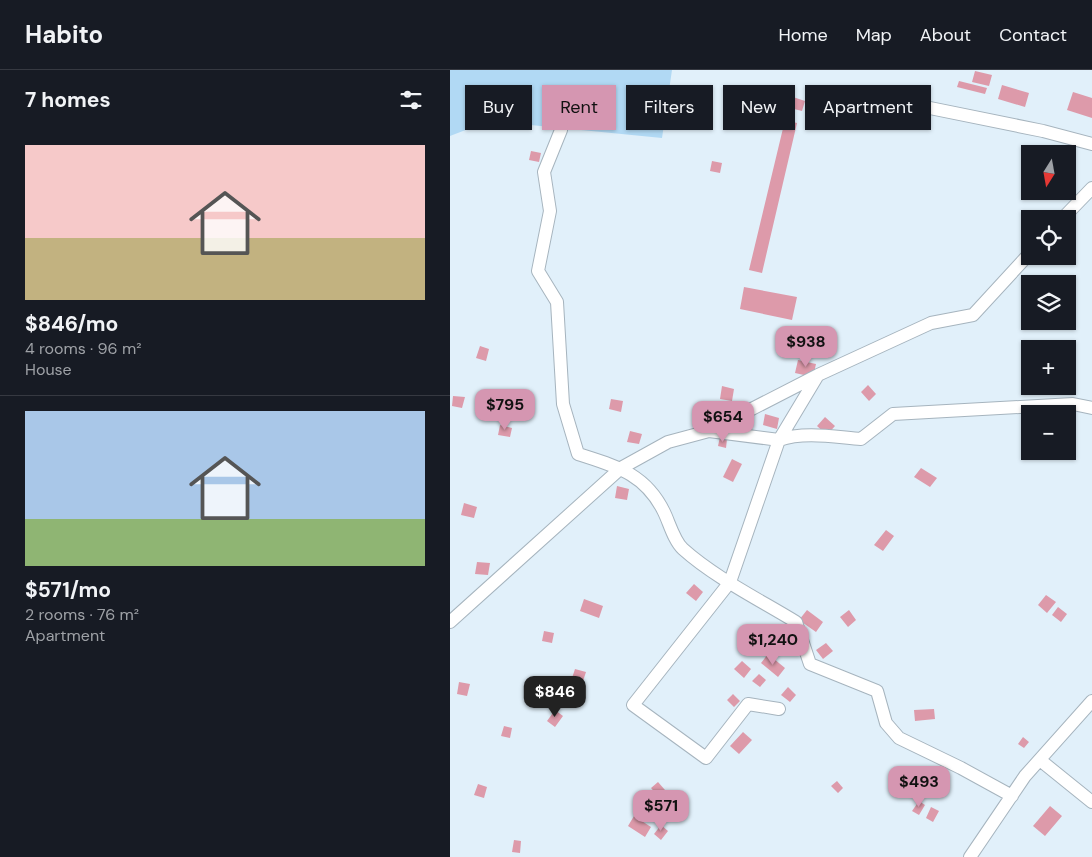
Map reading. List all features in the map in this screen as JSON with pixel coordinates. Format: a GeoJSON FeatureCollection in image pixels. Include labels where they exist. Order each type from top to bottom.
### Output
{"type":"FeatureCollection","features":[{"type":"Feature","properties":{"kind":"street"},"geometry":{"type":"LineString","coordinates":[[931,108],[1043,131],[1092,144]]}},
{"type":"Feature","properties":{"kind":"street"},"geometry":{"type":"LineString","coordinates":[[561,130],[544,172],[550,211],[538,271],[557,302],[563,404],[578,454],[621,468],[640,479],[662,508],[681,548],[730,582],[796,622],[810,664],[877,691],[886,723],[899,738],[961,768],[1012,796]]}},
{"type":"Feature","properties":{"kind":"street"},"geometry":{"type":"LineString","coordinates":[[1071,210],[1092,188]]}},
{"type":"Feature","properties":{"kind":"street"},"geometry":{"type":"LineString","coordinates":[[450,622],[621,468],[668,442],[708,431],[818,375],[931,323],[973,315],[1021,264]]}},
{"type":"Feature","properties":{"kind":"street"},"geometry":{"type":"LineString","coordinates":[[778,709],[748,704],[706,758],[633,705],[730,582],[779,440],[818,375]]}},
{"type":"Feature","properties":{"kind":"street"},"geometry":{"type":"LineString","coordinates":[[708,431],[779,440],[788,437],[820,436],[861,439],[893,414],[1073,404],[1092,408]]}},
{"type":"Feature","properties":{"kind":"street"},"geometry":{"type":"LineString","coordinates":[[970,857],[1012,796],[1040,760],[1092,701]]}},
{"type":"Feature","properties":{"kind":"street"},"geometry":{"type":"LineString","coordinates":[[1040,760],[1092,802]]}},
{"type":"Feature","properties":{"kind":"shaded area"},"geometry":{"type":"Polygon","coordinates":[[[450,70],[672,70],[670,85],[626,85],[626,130],[663,130],[662,138],[581,130],[616,130],[616,85],[542,85],[542,126],[532,125],[532,85],[465,85],[466,130],[450,136],[450,70]]]}},
{"type":"Feature","properties":{"kind":"building"},"geometry":{"type":"Polygon","coordinates":[[[975,71],[992,75],[989,86],[972,82],[975,71]]]}},
{"type":"Feature","properties":{"kind":"building"},"geometry":{"type":"Polygon","coordinates":[[[959,81],[987,88],[985,94],[957,87],[959,81]]]}},
{"type":"Feature","properties":{"kind":"building"},"geometry":{"type":"Polygon","coordinates":[[[1002,85],[1029,93],[1025,107],[998,99],[1002,85]]]}},
{"type":"Feature","properties":{"kind":"building"},"geometry":{"type":"Polygon","coordinates":[[[1073,92],[1092,98],[1092,118],[1067,110],[1073,92]]]}},
{"type":"Feature","properties":{"kind":"building"},"geometry":{"type":"Polygon","coordinates":[[[795,98],[805,101],[802,111],[795,109],[795,98]]]}},
{"type":"Feature","properties":{"kind":"building"},"geometry":{"type":"Polygon","coordinates":[[[795,122],[797,123],[762,273],[749,270],[783,130],[795,130],[795,122]]]}},
{"type":"Feature","properties":{"kind":"building"},"geometry":{"type":"Polygon","coordinates":[[[531,151],[541,153],[539,162],[529,160],[531,151]]]}},
{"type":"Feature","properties":{"kind":"building"},"geometry":{"type":"Polygon","coordinates":[[[712,161],[722,163],[720,173],[710,171],[712,161]]]}},
{"type":"Feature","properties":{"kind":"building"},"geometry":{"type":"Polygon","coordinates":[[[744,287],[797,297],[792,320],[740,309],[744,287]]]}},
{"type":"Feature","properties":{"kind":"building"},"geometry":{"type":"Polygon","coordinates":[[[480,346],[489,349],[486,361],[476,358],[480,346]]]}},
{"type":"Feature","properties":{"kind":"building"},"geometry":{"type":"Polygon","coordinates":[[[798,360],[816,364],[813,377],[795,373],[798,360]]]}},
{"type":"Feature","properties":{"kind":"building"},"geometry":{"type":"Polygon","coordinates":[[[868,385],[876,394],[869,401],[861,392],[868,385]]]}},
{"type":"Feature","properties":{"kind":"building"},"geometry":{"type":"Polygon","coordinates":[[[722,386],[734,389],[732,401],[720,399],[722,386]]]}},
{"type":"Feature","properties":{"kind":"building"},"geometry":{"type":"Polygon","coordinates":[[[453,396],[465,397],[462,408],[452,406],[453,396]]]}},
{"type":"Feature","properties":{"kind":"building"},"geometry":{"type":"Polygon","coordinates":[[[611,399],[623,401],[621,412],[609,409],[611,399]]]}},
{"type":"Feature","properties":{"kind":"building"},"geometry":{"type":"Polygon","coordinates":[[[765,414],[779,418],[777,429],[763,425],[765,414]]]}},
{"type":"Feature","properties":{"kind":"building"},"geometry":{"type":"Polygon","coordinates":[[[825,417],[835,426],[827,435],[817,426],[825,417]]]}},
{"type":"Feature","properties":{"kind":"building"},"geometry":{"type":"Polygon","coordinates":[[[500,425],[512,428],[510,437],[498,435],[500,425]]]}},
{"type":"Feature","properties":{"kind":"building"},"geometry":{"type":"Polygon","coordinates":[[[630,431],[642,434],[639,444],[627,442],[630,431]]]}},
{"type":"Feature","properties":{"kind":"building"},"geometry":{"type":"Polygon","coordinates":[[[720,437],[727,439],[726,448],[718,446],[720,437]]]}},
{"type":"Feature","properties":{"kind":"building"},"geometry":{"type":"Polygon","coordinates":[[[732,459],[742,464],[733,482],[723,477],[732,459]]]}},
{"type":"Feature","properties":{"kind":"building"},"geometry":{"type":"Polygon","coordinates":[[[921,468],[937,478],[930,487],[914,477],[921,468]]]}},
{"type":"Feature","properties":{"kind":"building"},"geometry":{"type":"Polygon","coordinates":[[[617,486],[629,489],[627,500],[615,498],[617,486]]]}},
{"type":"Feature","properties":{"kind":"building"},"geometry":{"type":"Polygon","coordinates":[[[464,503],[477,507],[474,518],[461,515],[464,503]]]}},
{"type":"Feature","properties":{"kind":"building"},"geometry":{"type":"Polygon","coordinates":[[[886,530],[894,536],[883,551],[874,545],[886,530]]]}},
{"type":"Feature","properties":{"kind":"building"},"geometry":{"type":"Polygon","coordinates":[[[477,562],[490,563],[488,575],[475,574],[477,562]]]}},
{"type":"Feature","properties":{"kind":"building"},"geometry":{"type":"Polygon","coordinates":[[[694,584],[703,592],[696,601],[686,593],[694,584]]]}},
{"type":"Feature","properties":{"kind":"building"},"geometry":{"type":"Polygon","coordinates":[[[1046,595],[1056,602],[1047,613],[1038,605],[1046,595]]]}},
{"type":"Feature","properties":{"kind":"building"},"geometry":{"type":"Polygon","coordinates":[[[584,599],[603,606],[599,618],[580,611],[584,599]]]}},
{"type":"Feature","properties":{"kind":"building"},"geometry":{"type":"Polygon","coordinates":[[[1058,607],[1067,614],[1061,622],[1052,615],[1058,607]]]}},
{"type":"Feature","properties":{"kind":"building"},"geometry":{"type":"Polygon","coordinates":[[[807,610],[823,622],[816,632],[799,620],[807,610]]]}},
{"type":"Feature","properties":{"kind":"building"},"geometry":{"type":"Polygon","coordinates":[[[849,610],[856,620],[848,627],[840,617],[849,610]]]}},
{"type":"Feature","properties":{"kind":"building"},"geometry":{"type":"Polygon","coordinates":[[[544,631],[554,633],[552,643],[542,641],[544,631]]]}},
{"type":"Feature","properties":{"kind":"building"},"geometry":{"type":"Polygon","coordinates":[[[789,632],[801,646],[792,653],[780,640],[789,632]]]}},
{"type":"Feature","properties":{"kind":"building"},"geometry":{"type":"Polygon","coordinates":[[[826,643],[833,651],[823,659],[816,650],[826,643]]]}},
{"type":"Feature","properties":{"kind":"building"},"geometry":{"type":"Polygon","coordinates":[[[768,654],[785,668],[778,677],[761,663],[768,654]]]}},
{"type":"Feature","properties":{"kind":"building"},"geometry":{"type":"Polygon","coordinates":[[[742,661],[751,669],[744,678],[734,669],[742,661]]]}},
{"type":"Feature","properties":{"kind":"building"},"geometry":{"type":"Polygon","coordinates":[[[575,669],[586,672],[583,681],[572,678],[575,669]]]}},
{"type":"Feature","properties":{"kind":"building"},"geometry":{"type":"Polygon","coordinates":[[[759,674],[766,680],[760,687],[752,681],[759,674]]]}},
{"type":"Feature","properties":{"kind":"building"},"geometry":{"type":"Polygon","coordinates":[[[459,682],[470,684],[467,696],[457,694],[459,682]]]}},
{"type":"Feature","properties":{"kind":"building"},"geometry":{"type":"Polygon","coordinates":[[[788,687],[796,695],[790,702],[781,695],[788,687]]]}},
{"type":"Feature","properties":{"kind":"building"},"geometry":{"type":"Polygon","coordinates":[[[733,694],[740,701],[734,707],[727,700],[733,694]]]}},
{"type":"Feature","properties":{"kind":"building"},"geometry":{"type":"Polygon","coordinates":[[[934,709],[935,719],[915,721],[914,710],[934,709]]]}},
{"type":"Feature","properties":{"kind":"building"},"geometry":{"type":"Polygon","coordinates":[[[555,710],[563,716],[555,727],[547,721],[555,710]]]}},
{"type":"Feature","properties":{"kind":"building"},"geometry":{"type":"Polygon","coordinates":[[[504,726],[512,728],[510,738],[501,736],[504,726]]]}},
{"type":"Feature","properties":{"kind":"building"},"geometry":{"type":"Polygon","coordinates":[[[743,732],[752,740],[739,754],[730,746],[743,732]]]}},
{"type":"Feature","properties":{"kind":"building"},"geometry":{"type":"Polygon","coordinates":[[[1023,737],[1029,742],[1024,748],[1018,744],[1023,737]]]}},
{"type":"Feature","properties":{"kind":"building"},"geometry":{"type":"Polygon","coordinates":[[[837,781],[843,788],[838,793],[831,786],[837,781]]]}},
{"type":"Feature","properties":{"kind":"building"},"geometry":{"type":"Polygon","coordinates":[[[658,782],[665,790],[658,796],[651,788],[658,782]]]}},
{"type":"Feature","properties":{"kind":"building"},"geometry":{"type":"Polygon","coordinates":[[[478,784],[487,787],[484,798],[474,795],[478,784]]]}},
{"type":"Feature","properties":{"kind":"building"},"geometry":{"type":"Polygon","coordinates":[[[919,801],[925,805],[919,815],[912,811],[919,801]]]}},
{"type":"Feature","properties":{"kind":"building"},"geometry":{"type":"Polygon","coordinates":[[[1050,806],[1062,816],[1045,836],[1033,826],[1050,806]]]}},
{"type":"Feature","properties":{"kind":"building"},"geometry":{"type":"Polygon","coordinates":[[[931,807],[939,811],[933,822],[926,818],[931,807]]]}},
{"type":"Feature","properties":{"kind":"building"},"geometry":{"type":"Polygon","coordinates":[[[634,816],[651,827],[645,837],[628,826],[634,816]]]}},
{"type":"Feature","properties":{"kind":"building"},"geometry":{"type":"Polygon","coordinates":[[[661,825],[668,831],[661,840],[654,834],[661,825]]]}},
{"type":"Feature","properties":{"kind":"building"},"geometry":{"type":"Polygon","coordinates":[[[514,840],[521,841],[520,853],[512,852],[514,840]]]}}]}
